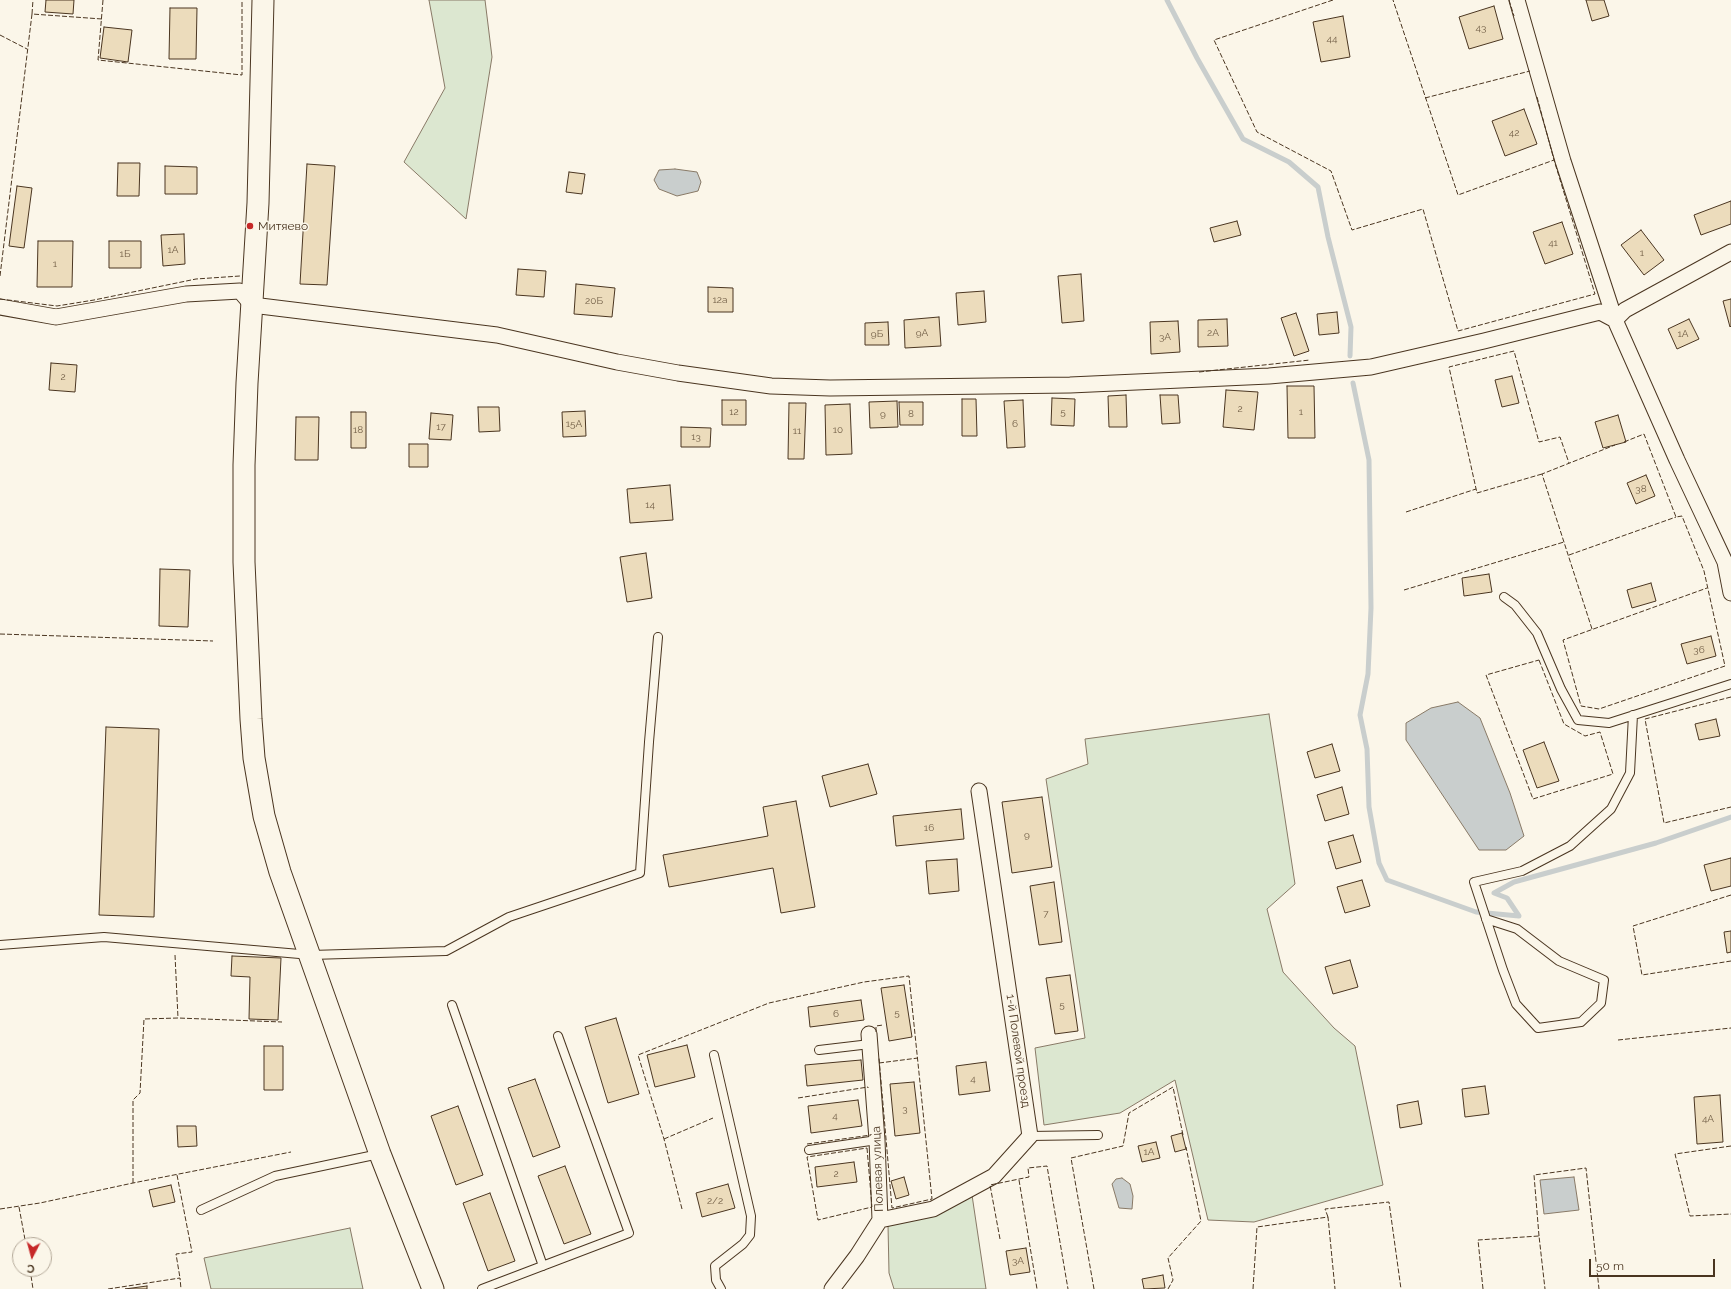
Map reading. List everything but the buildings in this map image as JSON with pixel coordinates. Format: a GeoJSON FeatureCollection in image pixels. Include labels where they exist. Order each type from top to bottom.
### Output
{"type":"FeatureCollection","features":[{"type":"Feature","properties":{"kind":"street"},"geometry":{"type":"LineString","coordinates":[[262,0],[258,196],[246,383],[244,555],[252,739],[259,790],[269,834],[280,872],[311,955],[380,1154],[433,1289]]}},
{"type":"Feature","properties":{"kind":"street"},"geometry":{"type":"LineString","coordinates":[[1517,0],[1563,161],[1615,320],[1725,562],[1731,593]]}},
{"type":"Feature","properties":{"kind":"street"},"geometry":{"type":"LineString","coordinates":[[1615,320],[1625,310],[1731,252]]}},
{"type":"Feature","properties":{"kind":"street"},"geometry":{"type":"LineString","coordinates":[[0,307],[56,317],[186,294],[240,291],[252,305],[496,335],[617,362],[678,373],[771,386],[830,388],[1070,385],[1269,376],[1363,368],[1484,341],[1600,312],[1615,320]]}},
{"type":"Feature","properties":{"kind":"street","name":"1-й Полевой проезд"},"geometry":{"type":"LineString","coordinates":[[979,791],[1030,1136]]}},
{"type":"Feature","properties":{"kind":"street","name":"Полевая улица"},"geometry":{"type":"LineString","coordinates":[[832,1289],[857,1256],[880,1220],[877,1140],[870,1039]]}},
{"type":"Feature","properties":{"kind":"street"},"geometry":{"type":"LineString","coordinates":[[880,1220],[933,1208],[994,1176],[1030,1136]]}},
{"type":"Feature","properties":{"kind":"lane"},"geometry":{"type":"LineString","coordinates":[[1504,597],[1515,605],[1537,633],[1561,690],[1578,720],[1609,723],[1731,684]]}},
{"type":"Feature","properties":{"kind":"lane"},"geometry":{"type":"LineString","coordinates":[[0,945],[104,937],[311,955],[446,951],[509,917],[640,873],[658,637]]}},
{"type":"Feature","properties":{"kind":"lane"},"geometry":{"type":"LineString","coordinates":[[1486,920],[1517,929],[1559,961],[1604,980],[1601,1003],[1581,1022],[1538,1028],[1516,1004],[1486,920],[1474,882],[1522,871],[1570,846],[1611,809],[1630,773],[1633,715]]}},
{"type":"Feature","properties":{"kind":"lane"},"geometry":{"type":"LineString","coordinates":[[452,1005],[543,1266]]}},
{"type":"Feature","properties":{"kind":"lane"},"geometry":{"type":"LineString","coordinates":[[482,1289],[629,1233],[558,1036]]}},
{"type":"Feature","properties":{"kind":"lane"},"geometry":{"type":"LineString","coordinates":[[819,1050],[870,1039]]}},
{"type":"Feature","properties":{"kind":"lane"},"geometry":{"type":"LineString","coordinates":[[714,1055],[751,1216],[750,1235],[743,1244],[715,1266],[716,1280],[721,1289]]}},
{"type":"Feature","properties":{"kind":"lane"},"geometry":{"type":"LineString","coordinates":[[1030,1136],[1098,1135]]}},
{"type":"Feature","properties":{"kind":"lane"},"geometry":{"type":"LineString","coordinates":[[809,1150],[877,1140]]}},
{"type":"Feature","properties":{"kind":"lane"},"geometry":{"type":"LineString","coordinates":[[201,1210],[275,1176],[380,1154]]}},
{"type":"Feature","properties":{"kind":"green space"},"geometry":{"type":"Polygon","coordinates":[[[429,0],[485,0],[492,57],[466,219],[404,162],[445,88],[429,0]]]}},
{"type":"Feature","properties":{"kind":"green space"},"geometry":{"type":"Polygon","coordinates":[[[1269,714],[1295,884],[1267,909],[1283,972],[1334,1028],[1355,1046],[1383,1185],[1254,1222],[1208,1220],[1175,1080],[1120,1113],[1044,1125],[1035,1048],[1085,1038],[1046,779],[1088,764],[1085,739],[1269,714]]]}},
{"type":"Feature","properties":{"kind":"green space"},"geometry":{"type":"Polygon","coordinates":[[[972,1195],[986,1289],[894,1289],[889,1273],[888,1225],[972,1195]]]}},
{"type":"Feature","properties":{"kind":"green space"},"geometry":{"type":"Polygon","coordinates":[[[350,1228],[363,1289],[211,1289],[204,1258],[350,1228]]]}},
{"type":"Feature","properties":{"kind":"shaded area"},"geometry":{"type":"Polygon","coordinates":[[[675,169],[697,172],[701,182],[698,191],[677,196],[659,189],[654,180],[659,170],[675,169]]]}},
{"type":"Feature","properties":{"kind":"shaded area"},"geometry":{"type":"Polygon","coordinates":[[[1458,702],[1480,718],[1510,793],[1524,836],[1506,850],[1479,850],[1406,740],[1406,723],[1431,708],[1458,702]]]}},
{"type":"Feature","properties":{"kind":"shaded area"},"geometry":{"type":"Polygon","coordinates":[[[1574,1177],[1579,1210],[1544,1214],[1540,1180],[1574,1177]]]}},
{"type":"Feature","properties":{"kind":"shaded area"},"geometry":{"type":"Polygon","coordinates":[[[1122,1178],[1130,1184],[1133,1196],[1132,1209],[1119,1208],[1112,1184],[1116,1179],[1122,1178]]]}},
{"type":"Feature","properties":{"kind":"waterway"},"geometry":{"type":"LineString","coordinates":[[1167,0],[1197,58],[1243,139],[1289,162],[1318,187],[1328,237],[1351,327],[1350,356]]}},
{"type":"Feature","properties":{"kind":"waterway"},"geometry":{"type":"LineString","coordinates":[[1353,383],[1369,460],[1371,608],[1368,674],[1360,715],[1367,749],[1369,807],[1379,863],[1387,880],[1476,912],[1519,916],[1507,898],[1494,893],[1514,882],[1656,843],[1731,817]]}},
{"type":"Feature","properties":{"kind":"fence"},"geometry":{"type":"LineString","coordinates":[[32,14],[33,0]]}},
{"type":"Feature","properties":{"kind":"fence"},"geometry":{"type":"LineString","coordinates":[[103,0],[98,60],[242,75],[242,0]]}},
{"type":"Feature","properties":{"kind":"fence"},"geometry":{"type":"LineString","coordinates":[[1333,0],[1214,40],[1257,132],[1331,171],[1352,230],[1423,209],[1458,331],[1595,294],[1554,160],[1458,195],[1393,0]]}},
{"type":"Feature","properties":{"kind":"fence"},"geometry":{"type":"LineString","coordinates":[[1509,0],[1514,16]]}},
{"type":"Feature","properties":{"kind":"fence"},"geometry":{"type":"LineString","coordinates":[[0,276],[32,14],[102,19]]}},
{"type":"Feature","properties":{"kind":"fence"},"geometry":{"type":"LineString","coordinates":[[0,35],[27,49]]}},
{"type":"Feature","properties":{"kind":"fence"},"geometry":{"type":"LineString","coordinates":[[1425,98],[1530,71]]}},
{"type":"Feature","properties":{"kind":"fence"},"geometry":{"type":"LineString","coordinates":[[1537,97],[1554,160]]}},
{"type":"Feature","properties":{"kind":"fence"},"geometry":{"type":"LineString","coordinates":[[0,299],[57,306],[196,279],[240,276]]}},
{"type":"Feature","properties":{"kind":"fence"},"geometry":{"type":"LineString","coordinates":[[1542,474],[1477,493],[1449,367],[1514,351],[1539,442],[1560,437],[1569,463]]}},
{"type":"Feature","properties":{"kind":"fence"},"geometry":{"type":"LineString","coordinates":[[1199,372],[1310,360]]}},
{"type":"Feature","properties":{"kind":"fence"},"geometry":{"type":"LineString","coordinates":[[1624,442],[1644,434],[1676,517],[1682,516],[1704,571],[1725,666],[1599,709],[1581,706],[1563,640],[1707,588]]}},
{"type":"Feature","properties":{"kind":"fence"},"geometry":{"type":"LineString","coordinates":[[1592,629],[1542,474],[1615,445]]}},
{"type":"Feature","properties":{"kind":"fence"},"geometry":{"type":"LineString","coordinates":[[1406,512],[1476,489]]}},
{"type":"Feature","properties":{"kind":"fence"},"geometry":{"type":"LineString","coordinates":[[1569,555],[1676,517]]}},
{"type":"Feature","properties":{"kind":"fence"},"geometry":{"type":"LineString","coordinates":[[1404,590],[1564,542]]}},
{"type":"Feature","properties":{"kind":"fence"},"geometry":{"type":"LineString","coordinates":[[0,634],[213,641]]}},
{"type":"Feature","properties":{"kind":"fence"},"geometry":{"type":"LineString","coordinates":[[1539,660],[1564,724],[1585,736],[1600,732],[1613,774],[1533,799],[1486,675],[1539,660]]}},
{"type":"Feature","properties":{"kind":"fence"},"geometry":{"type":"LineString","coordinates":[[1731,697],[1645,719],[1664,823],[1731,807]]}},
{"type":"Feature","properties":{"kind":"fence"},"geometry":{"type":"LineString","coordinates":[[1731,895],[1633,926],[1642,975],[1731,961]]}},
{"type":"Feature","properties":{"kind":"fence"},"geometry":{"type":"LineString","coordinates":[[175,955],[178,1018]]}},
{"type":"Feature","properties":{"kind":"fence"},"geometry":{"type":"LineString","coordinates":[[682,1209],[664,1139],[638,1055],[769,1003],[864,982],[909,976],[932,1199],[892,1208],[879,1058]]}},
{"type":"Feature","properties":{"kind":"fence"},"geometry":{"type":"LineString","coordinates":[[133,1183],[133,1100],[140,1093],[144,1019],[178,1018],[282,1022]]}},
{"type":"Feature","properties":{"kind":"fence"},"geometry":{"type":"LineString","coordinates":[[876,1032],[876,1026],[883,1025]]}},
{"type":"Feature","properties":{"kind":"fence"},"geometry":{"type":"LineString","coordinates":[[1618,1040],[1731,1028]]}},
{"type":"Feature","properties":{"kind":"fence"},"geometry":{"type":"LineString","coordinates":[[879,1063],[918,1058]]}},
{"type":"Feature","properties":{"kind":"fence"},"geometry":{"type":"LineString","coordinates":[[1094,1289],[1071,1158],[1123,1146],[1129,1113],[1173,1087],[1183,1135]]}},
{"type":"Feature","properties":{"kind":"fence"},"geometry":{"type":"LineString","coordinates":[[798,1098],[868,1088]]}},
{"type":"Feature","properties":{"kind":"fence"},"geometry":{"type":"LineString","coordinates":[[664,1139],[713,1118]]}},
{"type":"Feature","properties":{"kind":"fence"},"geometry":{"type":"LineString","coordinates":[[807,1144],[871,1134]]}},
{"type":"Feature","properties":{"kind":"fence"},"geometry":{"type":"LineString","coordinates":[[1731,1146],[1675,1154],[1690,1216],[1731,1214]]}},
{"type":"Feature","properties":{"kind":"fence"},"geometry":{"type":"LineString","coordinates":[[1168,1289],[1173,1280],[1168,1258],[1201,1221],[1186,1147]]}},
{"type":"Feature","properties":{"kind":"fence"},"geometry":{"type":"LineString","coordinates":[[867,1148],[872,1207],[818,1220],[807,1157],[867,1148]]}},
{"type":"Feature","properties":{"kind":"fence"},"geometry":{"type":"LineString","coordinates":[[0,1209],[40,1203],[291,1152]]}},
{"type":"Feature","properties":{"kind":"fence"},"geometry":{"type":"LineString","coordinates":[[1000,1239],[990,1185],[1029,1177],[1028,1168],[1047,1166],[1068,1289]]}},
{"type":"Feature","properties":{"kind":"fence"},"geometry":{"type":"LineString","coordinates":[[1539,1236],[1534,1175],[1586,1168],[1599,1289]]}},
{"type":"Feature","properties":{"kind":"fence"},"geometry":{"type":"LineString","coordinates":[[177,1175],[192,1252],[176,1254],[180,1278]]}},
{"type":"Feature","properties":{"kind":"fence"},"geometry":{"type":"LineString","coordinates":[[1019,1180],[1037,1289]]}},
{"type":"Feature","properties":{"kind":"fence"},"geometry":{"type":"LineString","coordinates":[[1328,1217],[1325,1209],[1389,1202],[1401,1289]]}},
{"type":"Feature","properties":{"kind":"fence"},"geometry":{"type":"LineString","coordinates":[[19,1207],[25,1237]]}},
{"type":"Feature","properties":{"kind":"fence"},"geometry":{"type":"LineString","coordinates":[[1253,1289],[1257,1227],[1328,1217],[1335,1289]]}},
{"type":"Feature","properties":{"kind":"fence"},"geometry":{"type":"LineString","coordinates":[[1483,1289],[1478,1240],[1539,1236],[1545,1289]]}},
{"type":"Feature","properties":{"kind":"fence"},"geometry":{"type":"LineString","coordinates":[[31,1277],[33,1289]]}},
{"type":"Feature","properties":{"kind":"fence"},"geometry":{"type":"LineString","coordinates":[[108,1289],[180,1278],[181,1289]]}},
{"type":"Feature","properties":{"kind":"place","name":"Митяево"},"geometry":{"type":"Point","coordinates":[250,226]}}]}
